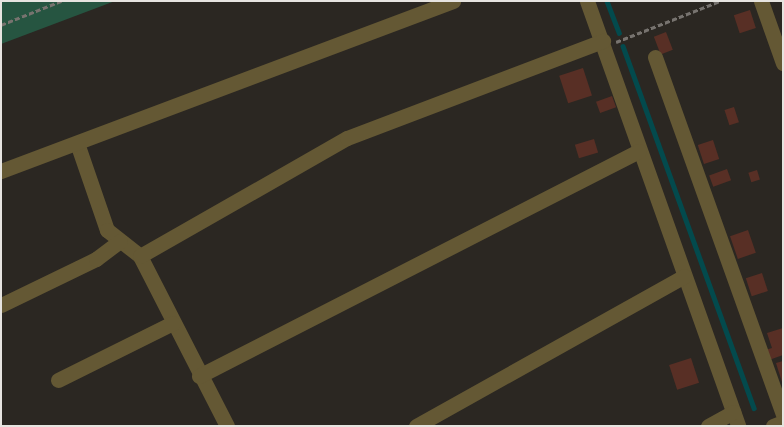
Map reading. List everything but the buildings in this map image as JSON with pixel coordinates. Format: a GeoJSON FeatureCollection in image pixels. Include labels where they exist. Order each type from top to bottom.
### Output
{"type":"FeatureCollection","features":[{"type":"Feature","properties":{"kind":"street"},"geometry":{"type":"LineString","coordinates":[[1,171],[453,1]]}},
{"type":"Feature","properties":{"kind":"street"},"geometry":{"type":"LineString","coordinates":[[587,1],[604,43],[639,151],[735,419],[708,426]]}},
{"type":"Feature","properties":{"kind":"street"},"geometry":{"type":"LineString","coordinates":[[760,1],[783,63]]}},
{"type":"Feature","properties":{"kind":"street"},"geometry":{"type":"LineString","coordinates":[[140,256],[347,138],[604,43]]}},
{"type":"Feature","properties":{"kind":"street"},"geometry":{"type":"LineString","coordinates":[[655,57],[783,414]]}},
{"type":"Feature","properties":{"kind":"street"},"geometry":{"type":"LineString","coordinates":[[77,143],[107,230],[140,256],[199,376],[227,426]]}},
{"type":"Feature","properties":{"kind":"street"},"geometry":{"type":"LineString","coordinates":[[199,376],[639,151]]}},
{"type":"Feature","properties":{"kind":"street"},"geometry":{"type":"LineString","coordinates":[[1,305],[96,259],[120,241]]}},
{"type":"Feature","properties":{"kind":"street"},"geometry":{"type":"LineString","coordinates":[[416,426],[684,276]]}},
{"type":"Feature","properties":{"kind":"street"},"geometry":{"type":"LineString","coordinates":[[58,380],[173,323]]}},
{"type":"Feature","properties":{"kind":"street"},"geometry":{"type":"LineString","coordinates":[[773,426],[783,422]]}},
{"type":"Feature","properties":{"kind":"path"},"geometry":{"type":"LineString","coordinates":[[1,25],[61,1]]}},
{"type":"Feature","properties":{"kind":"path"},"geometry":{"type":"LineString","coordinates":[[604,43],[720,1]]}},
{"type":"Feature","properties":{"kind":"green space"},"geometry":{"type":"Polygon","coordinates":[[[1,1],[115,1],[1,44],[1,1]]]}},
{"type":"Feature","properties":{"kind":"waterway"},"geometry":{"type":"LineString","coordinates":[[607,1],[619,33]]}},
{"type":"Feature","properties":{"kind":"waterway"},"geometry":{"type":"LineString","coordinates":[[623,46],[754,408]]}}]}
